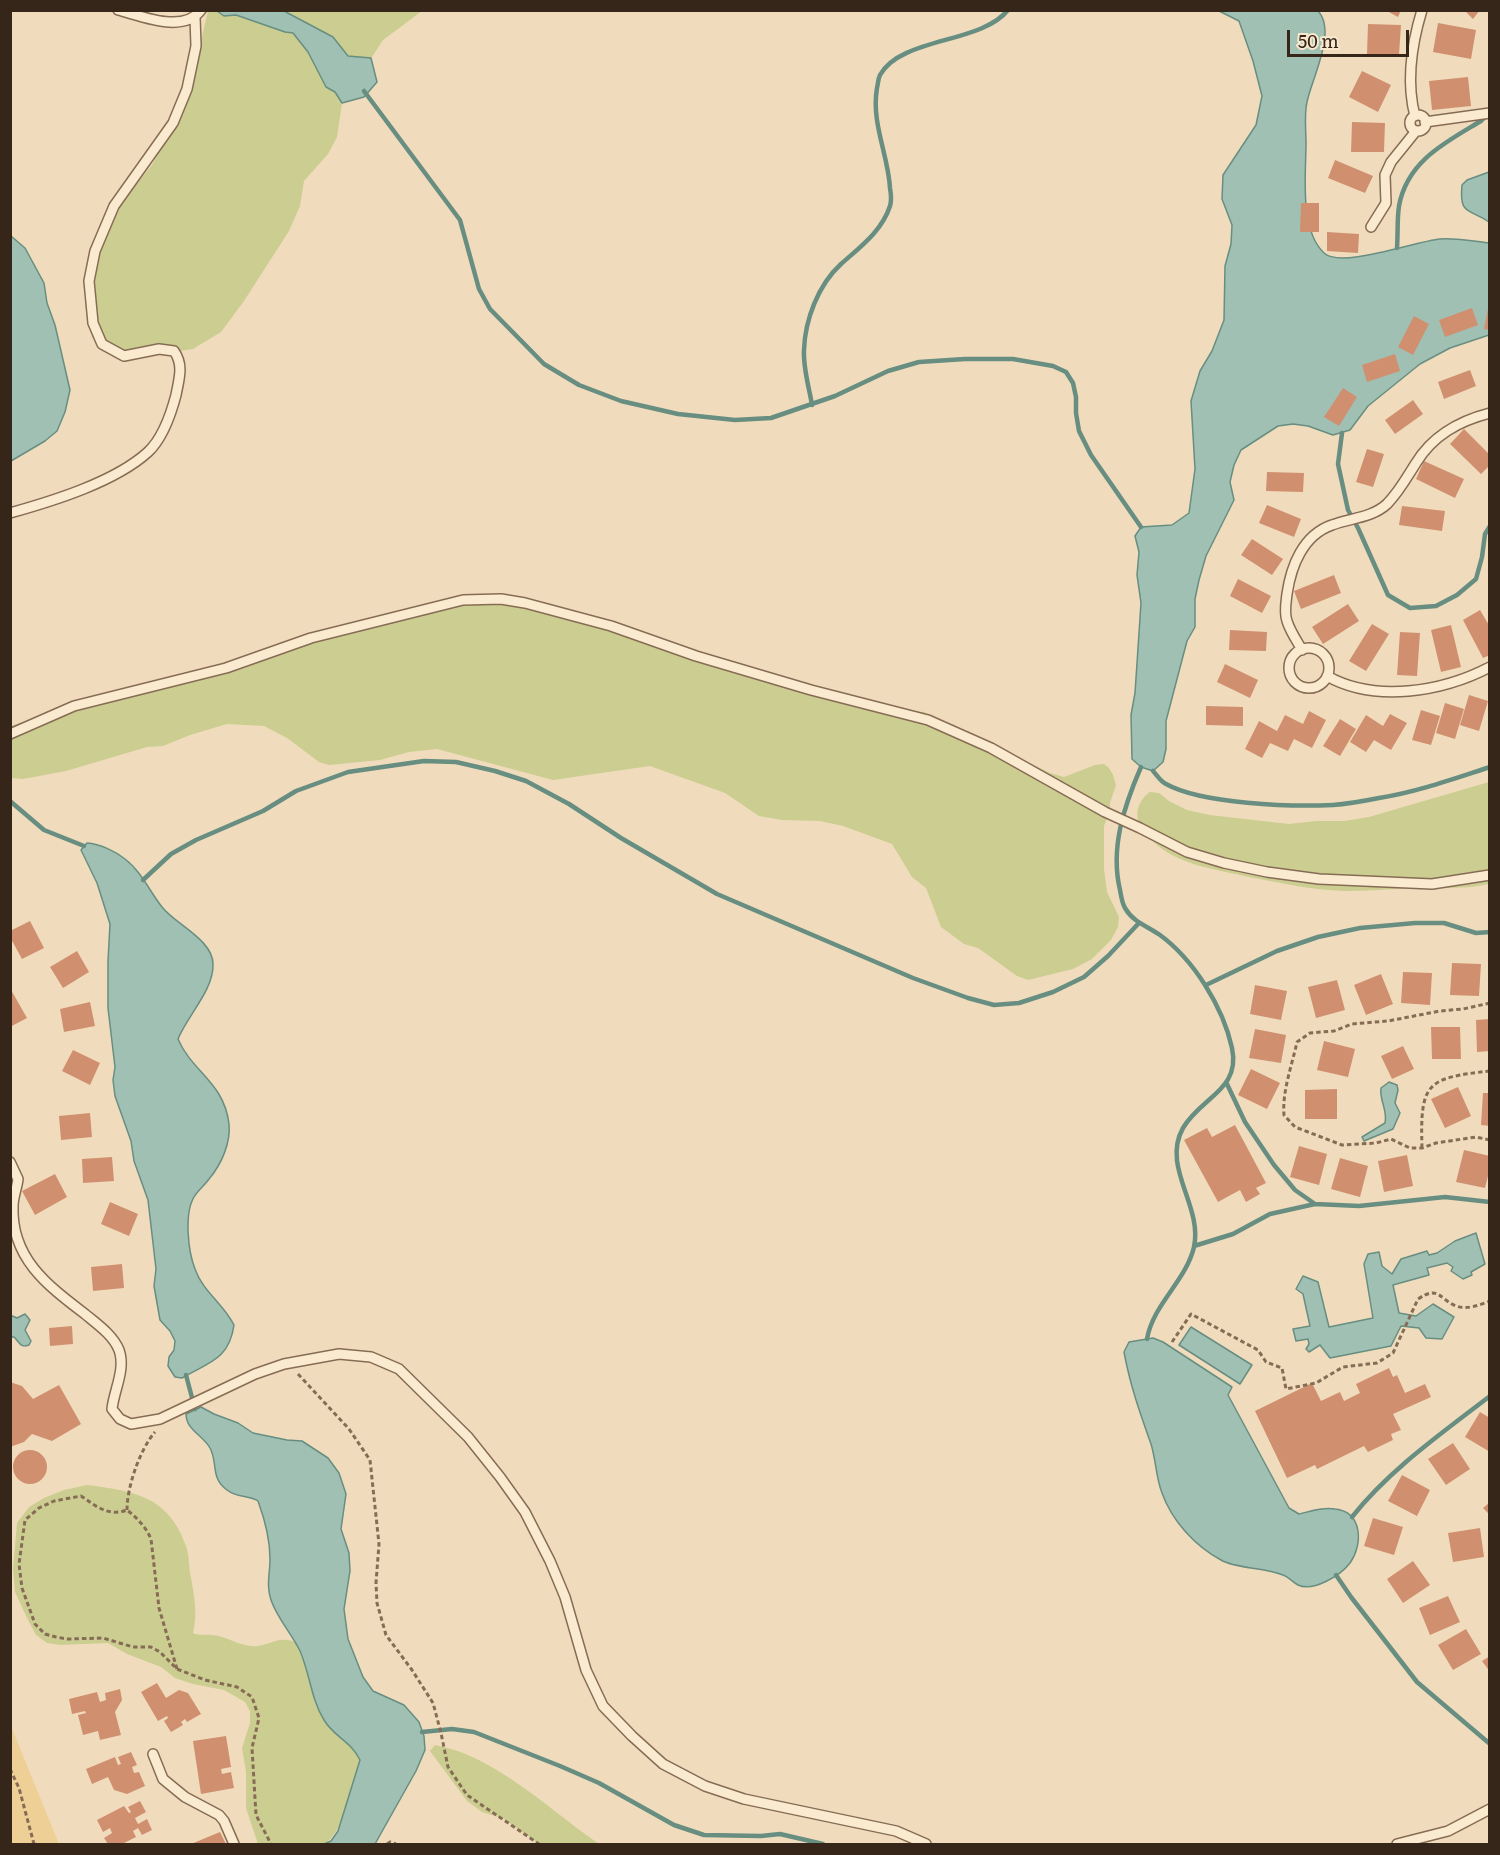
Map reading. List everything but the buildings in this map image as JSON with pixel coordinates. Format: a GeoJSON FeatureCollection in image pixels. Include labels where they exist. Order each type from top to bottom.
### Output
{"type":"FeatureCollection","features":[{"type":"Feature","properties":{"kind":"lane"},"geometry":{"type":"LineString","coordinates":[[10,513],[38,506],[116,475],[149,451],[168,423],[181,372],[179,358],[174,351],[159,349],[124,356],[102,344],[93,323],[89,281],[94,251],[114,206],[173,123],[187,89],[196,46],[198,14],[177,23],[118,10]]}},
{"type":"Feature","properties":{"kind":"lane"},"geometry":{"type":"LineString","coordinates":[[1415,116],[1411,100],[1413,55],[1416,30],[1422,10]]}},
{"type":"Feature","properties":{"kind":"lane"},"geometry":{"type":"LineString","coordinates":[[1425,122],[1490,112]]}},
{"type":"Feature","properties":{"kind":"lane"},"geometry":{"type":"LineString","coordinates":[[1415,116],[1423,118],[1425,122]]}},
{"type":"Feature","properties":{"kind":"lane"},"geometry":{"type":"LineString","coordinates":[[1415,116],[1411,119],[1410,124],[1416,131]]}},
{"type":"Feature","properties":{"kind":"lane"},"geometry":{"type":"LineString","coordinates":[[1371,226],[1386,203],[1385,174],[1391,162],[1416,131],[1423,129],[1425,122]]}},
{"type":"Feature","properties":{"kind":"lane"},"geometry":{"type":"LineString","coordinates":[[1302,650],[1287,620],[1286,604],[1289,578],[1299,553],[1314,534],[1331,525],[1363,517],[1381,509],[1392,498],[1417,460],[1439,436],[1465,420],[1490,413]]}},
{"type":"Feature","properties":{"kind":"lane"},"geometry":{"type":"LineString","coordinates":[[10,734],[74,706],[226,668],[311,638],[463,600],[501,599],[525,603],[611,626],[696,656],[790,684],[928,720],[991,748],[1104,812],[1187,852],[1224,863],[1319,879],[1432,884],[1490,875]]}},
{"type":"Feature","properties":{"kind":"lane"},"geometry":{"type":"LineString","coordinates":[[1314,649],[1325,656],[1329,669],[1327,675],[1324,681],[1312,688],[1305,687],[1293,680],[1290,675],[1290,663],[1297,652],[1314,649]]}},
{"type":"Feature","properties":{"kind":"lane"},"geometry":{"type":"LineString","coordinates":[[1327,675],[1342,684],[1365,690],[1392,691],[1457,681],[1490,667]]}},
{"type":"Feature","properties":{"kind":"lane"},"geometry":{"type":"LineString","coordinates":[[10,1162],[18,1179],[12,1202],[13,1227],[22,1252],[37,1274],[58,1294],[109,1334],[119,1351],[121,1366],[112,1409],[120,1419],[131,1424],[160,1419],[255,1374],[284,1364],[339,1354],[371,1357],[399,1369],[468,1437],[525,1512],[565,1597],[586,1670],[603,1706],[647,1750],[663,1764],[705,1786],[744,1799],[896,1831],[926,1845]]}},
{"type":"Feature","properties":{"kind":"lane"},"geometry":{"type":"LineString","coordinates":[[153,1754],[164,1779],[185,1797],[219,1815],[234,1845]]}},
{"type":"Feature","properties":{"kind":"lane"},"geometry":{"type":"LineString","coordinates":[[1397,1845],[1448,1831],[1490,1809]]}},
{"type":"Feature","properties":{"kind":"path"},"geometry":{"type":"LineString","coordinates":[[1490,1003],[1388,1022],[1353,1024],[1334,1031],[1310,1033],[1297,1042],[1283,1097],[1284,1114],[1295,1127],[1342,1145],[1391,1139],[1410,1148],[1422,1148],[1436,1143],[1476,1137],[1490,1140]]}},
{"type":"Feature","properties":{"kind":"path"},"geometry":{"type":"LineString","coordinates":[[1422,1148],[1421,1127],[1426,1091],[1436,1082],[1455,1074],[1490,1071]]}},
{"type":"Feature","properties":{"kind":"path"},"geometry":{"type":"LineString","coordinates":[[1172,1342],[1191,1314],[1258,1350],[1266,1362],[1282,1368],[1286,1389],[1316,1383],[1343,1367],[1377,1363],[1386,1359],[1393,1353],[1418,1299],[1426,1294],[1441,1295],[1455,1306],[1463,1308],[1490,1300]]}},
{"type":"Feature","properties":{"kind":"path"},"geometry":{"type":"LineString","coordinates":[[293,1368],[349,1429],[370,1460],[380,1544],[376,1584],[377,1603],[386,1635],[433,1703],[448,1767],[467,1795],[539,1845]]}},
{"type":"Feature","properties":{"kind":"path"},"geometry":{"type":"LineString","coordinates":[[173,1413],[152,1436],[132,1477],[127,1495],[127,1510],[147,1529],[152,1539],[159,1608],[177,1668]]}},
{"type":"Feature","properties":{"kind":"path"},"geometry":{"type":"LineString","coordinates":[[127,1510],[111,1513],[100,1509],[81,1496],[54,1501],[39,1508],[25,1520],[19,1564],[22,1588],[35,1624],[45,1634],[67,1639],[103,1638],[133,1647],[151,1647],[177,1668],[205,1680],[237,1687],[252,1697],[259,1719],[252,1748],[256,1815],[271,1845]]}},
{"type":"Feature","properties":{"kind":"path"},"geometry":{"type":"LineString","coordinates":[[10,1769],[19,1788],[34,1845]]}},
{"type":"Feature","properties":{"kind":"path"},"geometry":{"type":"LineString","coordinates":[[387,1845],[390,1842],[396,1845]]}},
{"type":"Feature","properties":{"kind":"green space"},"geometry":{"type":"Polygon","coordinates":[[[208,11],[422,11],[383,40],[342,103],[337,137],[328,154],[304,181],[300,206],[289,231],[221,332],[193,349],[121,360],[103,351],[92,337],[84,286],[90,250],[107,220],[152,165],[186,103],[208,11]]]}},
{"type":"Feature","properties":{"kind":"green space"},"geometry":{"type":"Polygon","coordinates":[[[491,597],[567,613],[892,710],[924,712],[1050,773],[1064,777],[1095,765],[1104,764],[1113,775],[1116,785],[1104,826],[1104,869],[1107,892],[1119,917],[1118,927],[1111,940],[1092,959],[1073,969],[1028,980],[1017,976],[978,948],[964,944],[941,927],[926,888],[912,877],[892,844],[843,826],[820,821],[782,820],[759,816],[725,793],[650,766],[553,780],[437,749],[409,752],[380,760],[329,765],[319,762],[287,738],[264,726],[227,724],[163,746],[147,747],[66,771],[23,779],[10,778],[10,726],[260,654],[491,597]]]}},
{"type":"Feature","properties":{"kind":"green space"},"geometry":{"type":"Polygon","coordinates":[[[1489,782],[1489,884],[1470,887],[1344,891],[1308,888],[1249,877],[1204,867],[1175,857],[1151,839],[1141,827],[1137,817],[1140,803],[1150,792],[1159,793],[1187,810],[1210,815],[1289,824],[1344,821],[1369,817],[1489,782]]]}},
{"type":"Feature","properties":{"kind":"green space"},"geometry":{"type":"Polygon","coordinates":[[[87,1485],[134,1494],[159,1506],[170,1516],[179,1529],[188,1552],[195,1603],[193,1633],[218,1636],[252,1646],[280,1640],[295,1642],[307,1669],[322,1718],[351,1747],[360,1760],[343,1818],[331,1838],[324,1844],[258,1844],[246,1808],[246,1772],[242,1748],[250,1723],[250,1711],[245,1702],[224,1690],[175,1678],[161,1667],[127,1654],[108,1643],[60,1645],[47,1643],[36,1635],[15,1592],[13,1569],[17,1523],[29,1507],[44,1498],[64,1490],[87,1485]]]}},
{"type":"Feature","properties":{"kind":"green space"},"geometry":{"type":"Polygon","coordinates":[[[435,1745],[479,1760],[500,1772],[599,1844],[539,1844],[504,1819],[482,1812],[467,1801],[430,1751],[435,1745]]]}},
{"type":"Feature","properties":{"kind":"sand"},"geometry":{"type":"Polygon","coordinates":[[[11,1726],[59,1844],[11,1844],[11,1726]]]}},
{"type":"Feature","properties":{"kind":"shaded area"},"geometry":{"type":"Polygon","coordinates":[[[217,11],[284,11],[333,37],[348,56],[371,58],[377,82],[364,97],[342,103],[335,92],[326,87],[308,52],[293,33],[236,15],[224,16],[217,11]]]}},
{"type":"Feature","properties":{"kind":"shaded area"},"geometry":{"type":"Polygon","coordinates":[[[1219,11],[1318,11],[1325,30],[1324,42],[1305,117],[1307,216],[1316,243],[1324,253],[1333,257],[1346,258],[1440,239],[1489,243],[1489,335],[1450,348],[1420,364],[1368,406],[1350,430],[1333,435],[1308,426],[1293,424],[1278,426],[1241,450],[1230,482],[1234,500],[1206,556],[1199,580],[1195,599],[1195,627],[1187,641],[1166,721],[1166,749],[1163,762],[1153,771],[1141,767],[1132,759],[1131,715],[1135,693],[1141,603],[1137,575],[1139,552],[1135,536],[1141,527],[1172,525],[1189,513],[1195,469],[1191,401],[1200,371],[1212,351],[1224,320],[1225,266],[1231,244],[1232,225],[1222,199],[1223,175],[1256,125],[1262,96],[1239,21],[1219,11]]]}},
{"type":"Feature","properties":{"kind":"shaded area"},"geometry":{"type":"Polygon","coordinates":[[[1490,172],[1489,222],[1467,210],[1461,195],[1462,185],[1467,180],[1490,172]]]}},
{"type":"Feature","properties":{"kind":"shaded area"},"geometry":{"type":"Polygon","coordinates":[[[11,236],[25,248],[44,283],[47,303],[55,325],[70,390],[65,412],[57,431],[45,441],[11,461],[11,236]]]}},
{"type":"Feature","properties":{"kind":"shaded area"},"geometry":{"type":"Polygon","coordinates":[[[87,843],[112,851],[131,864],[162,907],[207,947],[213,964],[205,993],[178,1039],[191,1060],[221,1098],[226,1110],[229,1131],[227,1146],[221,1160],[191,1204],[188,1233],[193,1261],[199,1277],[234,1325],[228,1346],[222,1353],[216,1359],[182,1378],[175,1377],[168,1366],[175,1341],[160,1320],[154,1286],[156,1269],[148,1200],[115,1096],[113,1080],[115,1067],[108,1008],[110,924],[97,883],[81,850],[87,843]]]}},
{"type":"Feature","properties":{"kind":"shaded area"},"geometry":{"type":"Polygon","coordinates":[[[1389,1082],[1397,1085],[1395,1103],[1400,1113],[1393,1129],[1364,1141],[1362,1137],[1385,1123],[1381,1088],[1389,1082]]]}},
{"type":"Feature","properties":{"kind":"shaded area"},"geometry":{"type":"Polygon","coordinates":[[[1476,1233],[1485,1264],[1471,1272],[1472,1275],[1463,1279],[1451,1271],[1453,1267],[1447,1263],[1427,1268],[1429,1275],[1393,1285],[1399,1313],[1416,1316],[1433,1304],[1454,1317],[1442,1339],[1426,1338],[1419,1328],[1401,1326],[1391,1346],[1330,1358],[1320,1345],[1309,1352],[1306,1349],[1309,1344],[1308,1339],[1296,1341],[1293,1329],[1310,1326],[1303,1294],[1296,1289],[1303,1276],[1318,1282],[1329,1327],[1373,1318],[1364,1264],[1368,1254],[1379,1252],[1382,1266],[1392,1274],[1401,1259],[1427,1251],[1429,1255],[1437,1253],[1455,1241],[1476,1233]]]}},
{"type":"Feature","properties":{"kind":"shaded area"},"geometry":{"type":"Polygon","coordinates":[[[25,1314],[30,1320],[25,1330],[31,1341],[29,1345],[24,1346],[11,1337],[10,1315],[17,1318],[25,1314]]]}},
{"type":"Feature","properties":{"kind":"shaded area"},"geometry":{"type":"Polygon","coordinates":[[[1191,1327],[1252,1365],[1240,1384],[1179,1345],[1191,1327]]]}},
{"type":"Feature","properties":{"kind":"shaded area"},"geometry":{"type":"Polygon","coordinates":[[[1153,1338],[1163,1342],[1232,1387],[1228,1395],[1289,1508],[1299,1514],[1335,1509],[1351,1516],[1358,1530],[1357,1547],[1350,1563],[1340,1573],[1326,1582],[1304,1587],[1275,1572],[1234,1565],[1221,1560],[1202,1548],[1178,1523],[1160,1487],[1153,1450],[1132,1387],[1124,1352],[1129,1342],[1153,1338]]]}},
{"type":"Feature","properties":{"kind":"shaded area"},"geometry":{"type":"Polygon","coordinates":[[[201,1407],[238,1423],[253,1433],[302,1441],[328,1458],[339,1473],[346,1494],[341,1529],[349,1553],[350,1571],[344,1609],[348,1639],[363,1677],[373,1691],[404,1705],[419,1722],[424,1736],[425,1750],[416,1771],[375,1844],[324,1844],[331,1841],[338,1831],[360,1760],[352,1748],[324,1720],[316,1704],[300,1651],[271,1600],[268,1584],[269,1544],[258,1501],[235,1494],[222,1485],[216,1475],[210,1448],[187,1420],[186,1414],[201,1407]]]}},
{"type":"Feature","properties":{"kind":"waterway"},"geometry":{"type":"LineString","coordinates":[[812,405],[805,371],[804,350],[807,327],[814,304],[833,272],[876,231],[891,204],[889,175],[876,114],[880,75],[890,63],[905,54],[980,29],[996,21],[1008,10]]}},
{"type":"Feature","properties":{"kind":"waterway"},"geometry":{"type":"LineString","coordinates":[[364,91],[460,220],[479,289],[490,309],[544,364],[579,385],[621,401],[678,414],[735,420],[771,418],[835,396],[888,371],[919,362],[1013,359],[1053,366],[1066,372],[1073,383],[1079,431],[1091,455],[1141,527]]}},
{"type":"Feature","properties":{"kind":"waterway"},"geometry":{"type":"LineString","coordinates":[[1397,248],[1399,206],[1403,190],[1410,177],[1430,154],[1488,114]]}},
{"type":"Feature","properties":{"kind":"waterway"},"geometry":{"type":"LineString","coordinates":[[1342,433],[1338,464],[1348,510],[1388,595],[1410,608],[1436,606],[1457,595],[1476,579],[1485,534],[1490,526]]}},
{"type":"Feature","properties":{"kind":"waterway"},"geometry":{"type":"LineString","coordinates":[[143,880],[171,854],[196,840],[263,811],[296,791],[348,772],[424,761],[456,762],[526,781],[569,804],[621,838],[717,894],[913,978],[994,1005],[1019,1003],[1053,992],[1084,977],[1108,956],[1138,924]]}},
{"type":"Feature","properties":{"kind":"waterway"},"geometry":{"type":"LineString","coordinates":[[1141,767],[1120,827],[1117,874],[1122,902],[1132,917],[1172,945],[1195,971],[1222,1017],[1232,1048],[1233,1062],[1231,1074],[1225,1084],[1191,1117],[1183,1128],[1178,1143],[1179,1172],[1193,1217],[1194,1247],[1184,1271],[1162,1303],[1150,1326],[1147,1339]]}},
{"type":"Feature","properties":{"kind":"waterway"},"geometry":{"type":"LineString","coordinates":[[1153,771],[1166,784],[1201,796],[1271,805],[1333,805],[1435,785],[1490,767]]}},
{"type":"Feature","properties":{"kind":"waterway"},"geometry":{"type":"LineString","coordinates":[[10,801],[44,830],[84,846]]}},
{"type":"Feature","properties":{"kind":"waterway"},"geometry":{"type":"LineString","coordinates":[[1206,985],[1277,951],[1318,937],[1360,928],[1444,923],[1476,933],[1490,932]]}},
{"type":"Feature","properties":{"kind":"waterway"},"geometry":{"type":"LineString","coordinates":[[1227,1084],[1245,1122],[1274,1165],[1295,1190],[1315,1204],[1359,1206],[1445,1197],[1490,1202]]}},
{"type":"Feature","properties":{"kind":"waterway"},"geometry":{"type":"LineString","coordinates":[[1194,1246],[1233,1234],[1270,1214],[1315,1204]]}},
{"type":"Feature","properties":{"kind":"waterway"},"geometry":{"type":"LineString","coordinates":[[186,1375],[195,1409]]}},
{"type":"Feature","properties":{"kind":"waterway"},"geometry":{"type":"LineString","coordinates":[[1352,1517],[1382,1483],[1399,1468],[1490,1396]]}},
{"type":"Feature","properties":{"kind":"waterway"},"geometry":{"type":"LineString","coordinates":[[1336,1575],[1417,1682],[1490,1744]]}},
{"type":"Feature","properties":{"kind":"waterway"},"geometry":{"type":"LineString","coordinates":[[422,1732],[452,1729],[474,1732],[599,1783],[674,1825],[704,1835],[780,1834],[823,1844]]}}]}
